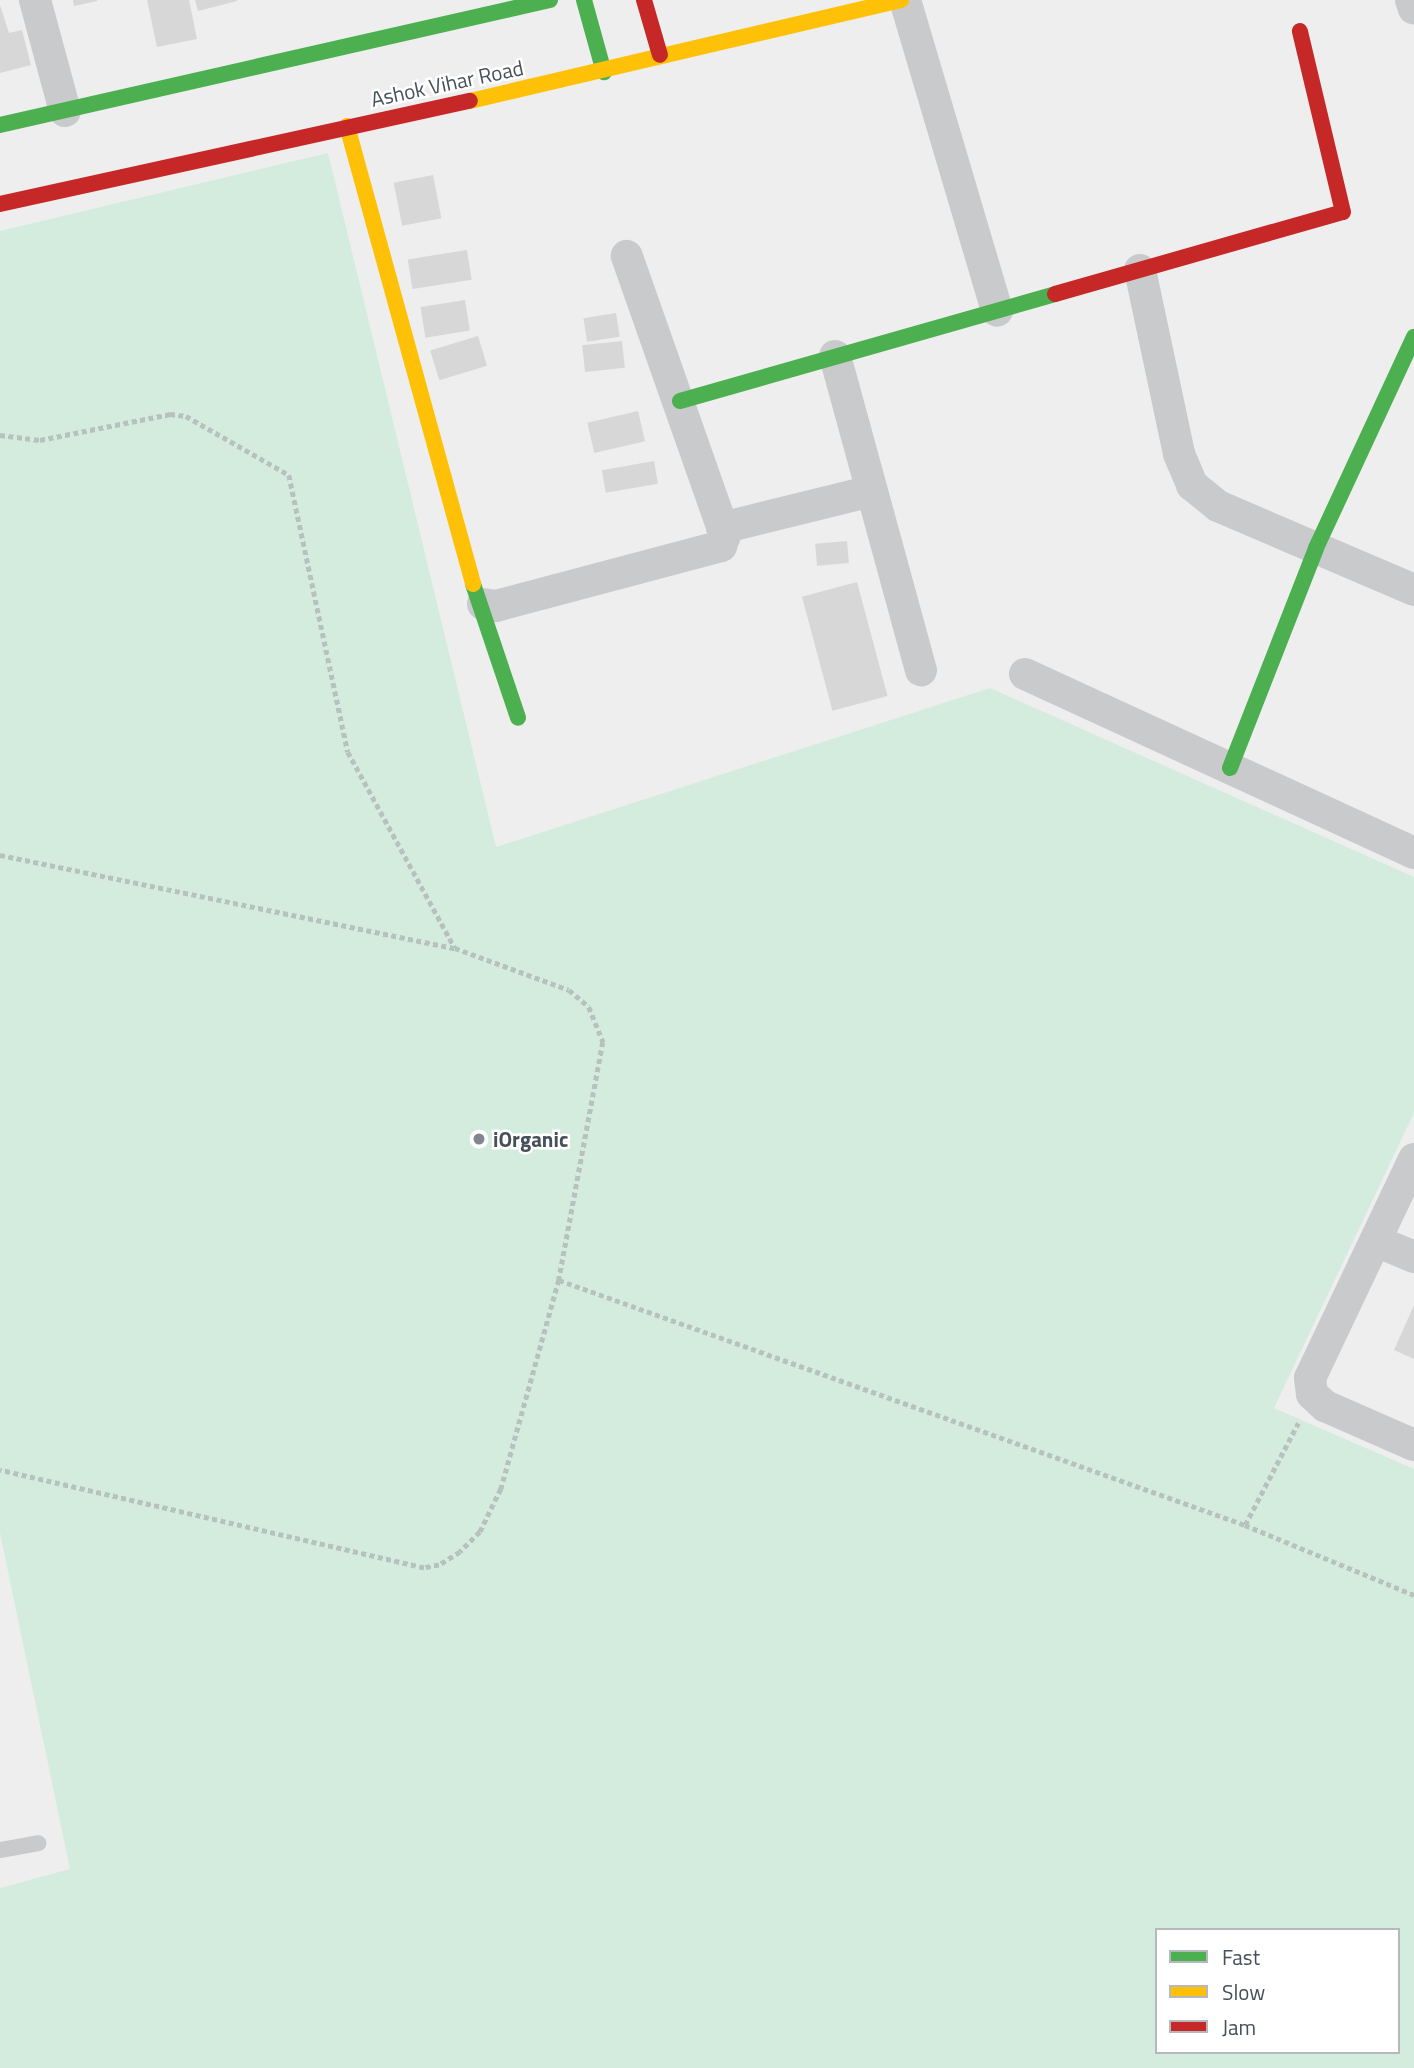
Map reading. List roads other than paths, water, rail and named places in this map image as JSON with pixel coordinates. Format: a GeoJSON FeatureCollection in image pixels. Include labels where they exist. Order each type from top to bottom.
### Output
{"type":"FeatureCollection","features":[{"type":"Feature","properties":{"kind":"street"},"geometry":{"type":"LineString","coordinates":[[35,0],[65,111]]}},
{"type":"Feature","properties":{"kind":"street"},"geometry":{"type":"LineString","coordinates":[[0,125],[550,0]]}},
{"type":"Feature","properties":{"kind":"street"},"geometry":{"type":"LineString","coordinates":[[584,0],[604,72]]}},
{"type":"Feature","properties":{"kind":"street"},"geometry":{"type":"LineString","coordinates":[[644,0],[660,55]]}},
{"type":"Feature","properties":{"kind":"street"},"geometry":{"type":"LineString","coordinates":[[903,0],[997,311]]}},
{"type":"Feature","properties":{"kind":"street","name":"Ashok Vihar Road"},"geometry":{"type":"LineString","coordinates":[[0,204],[347,125],[604,72],[660,55],[903,0]]}},
{"type":"Feature","properties":{"kind":"street"},"geometry":{"type":"LineString","coordinates":[[1411,0],[1414,9]]}},
{"type":"Feature","properties":{"kind":"street"},"geometry":{"type":"LineString","coordinates":[[680,401],[1343,212],[1300,31]]}},
{"type":"Feature","properties":{"kind":"street"},"geometry":{"type":"LineString","coordinates":[[347,125],[476,593],[483,604],[518,718]]}},
{"type":"Feature","properties":{"kind":"street"},"geometry":{"type":"LineString","coordinates":[[483,604],[496,606],[721,546],[722,528],[680,401],[627,256]]}},
{"type":"Feature","properties":{"kind":"street"},"geometry":{"type":"LineString","coordinates":[[1139,270],[1179,454],[1192,485],[1218,506],[1414,590]]}},
{"type":"Feature","properties":{"kind":"street"},"geometry":{"type":"LineString","coordinates":[[1230,768],[1316,548],[1414,337]]}},
{"type":"Feature","properties":{"kind":"street"},"geometry":{"type":"LineString","coordinates":[[835,356],[921,670]]}},
{"type":"Feature","properties":{"kind":"street"},"geometry":{"type":"LineString","coordinates":[[722,528],[872,491]]}},
{"type":"Feature","properties":{"kind":"street"},"geometry":{"type":"LineString","coordinates":[[1025,674],[1414,853]]}},
{"type":"Feature","properties":{"kind":"street"},"geometry":{"type":"LineString","coordinates":[[1414,1159],[1310,1378],[1312,1394],[1325,1406],[1414,1445]]}},
{"type":"Feature","properties":{"kind":"street"},"geometry":{"type":"LineString","coordinates":[[1376,1241],[1414,1257]]}},
{"type":"Feature","properties":{"kind":"lane"},"geometry":{"type":"LineString","coordinates":[[0,1850],[38,1843]]}},
{"type":"Feature","properties":{"kind":"place","name":"iOrganic"},"geometry":{"type":"Point","coordinates":[479,1139]}}]}
